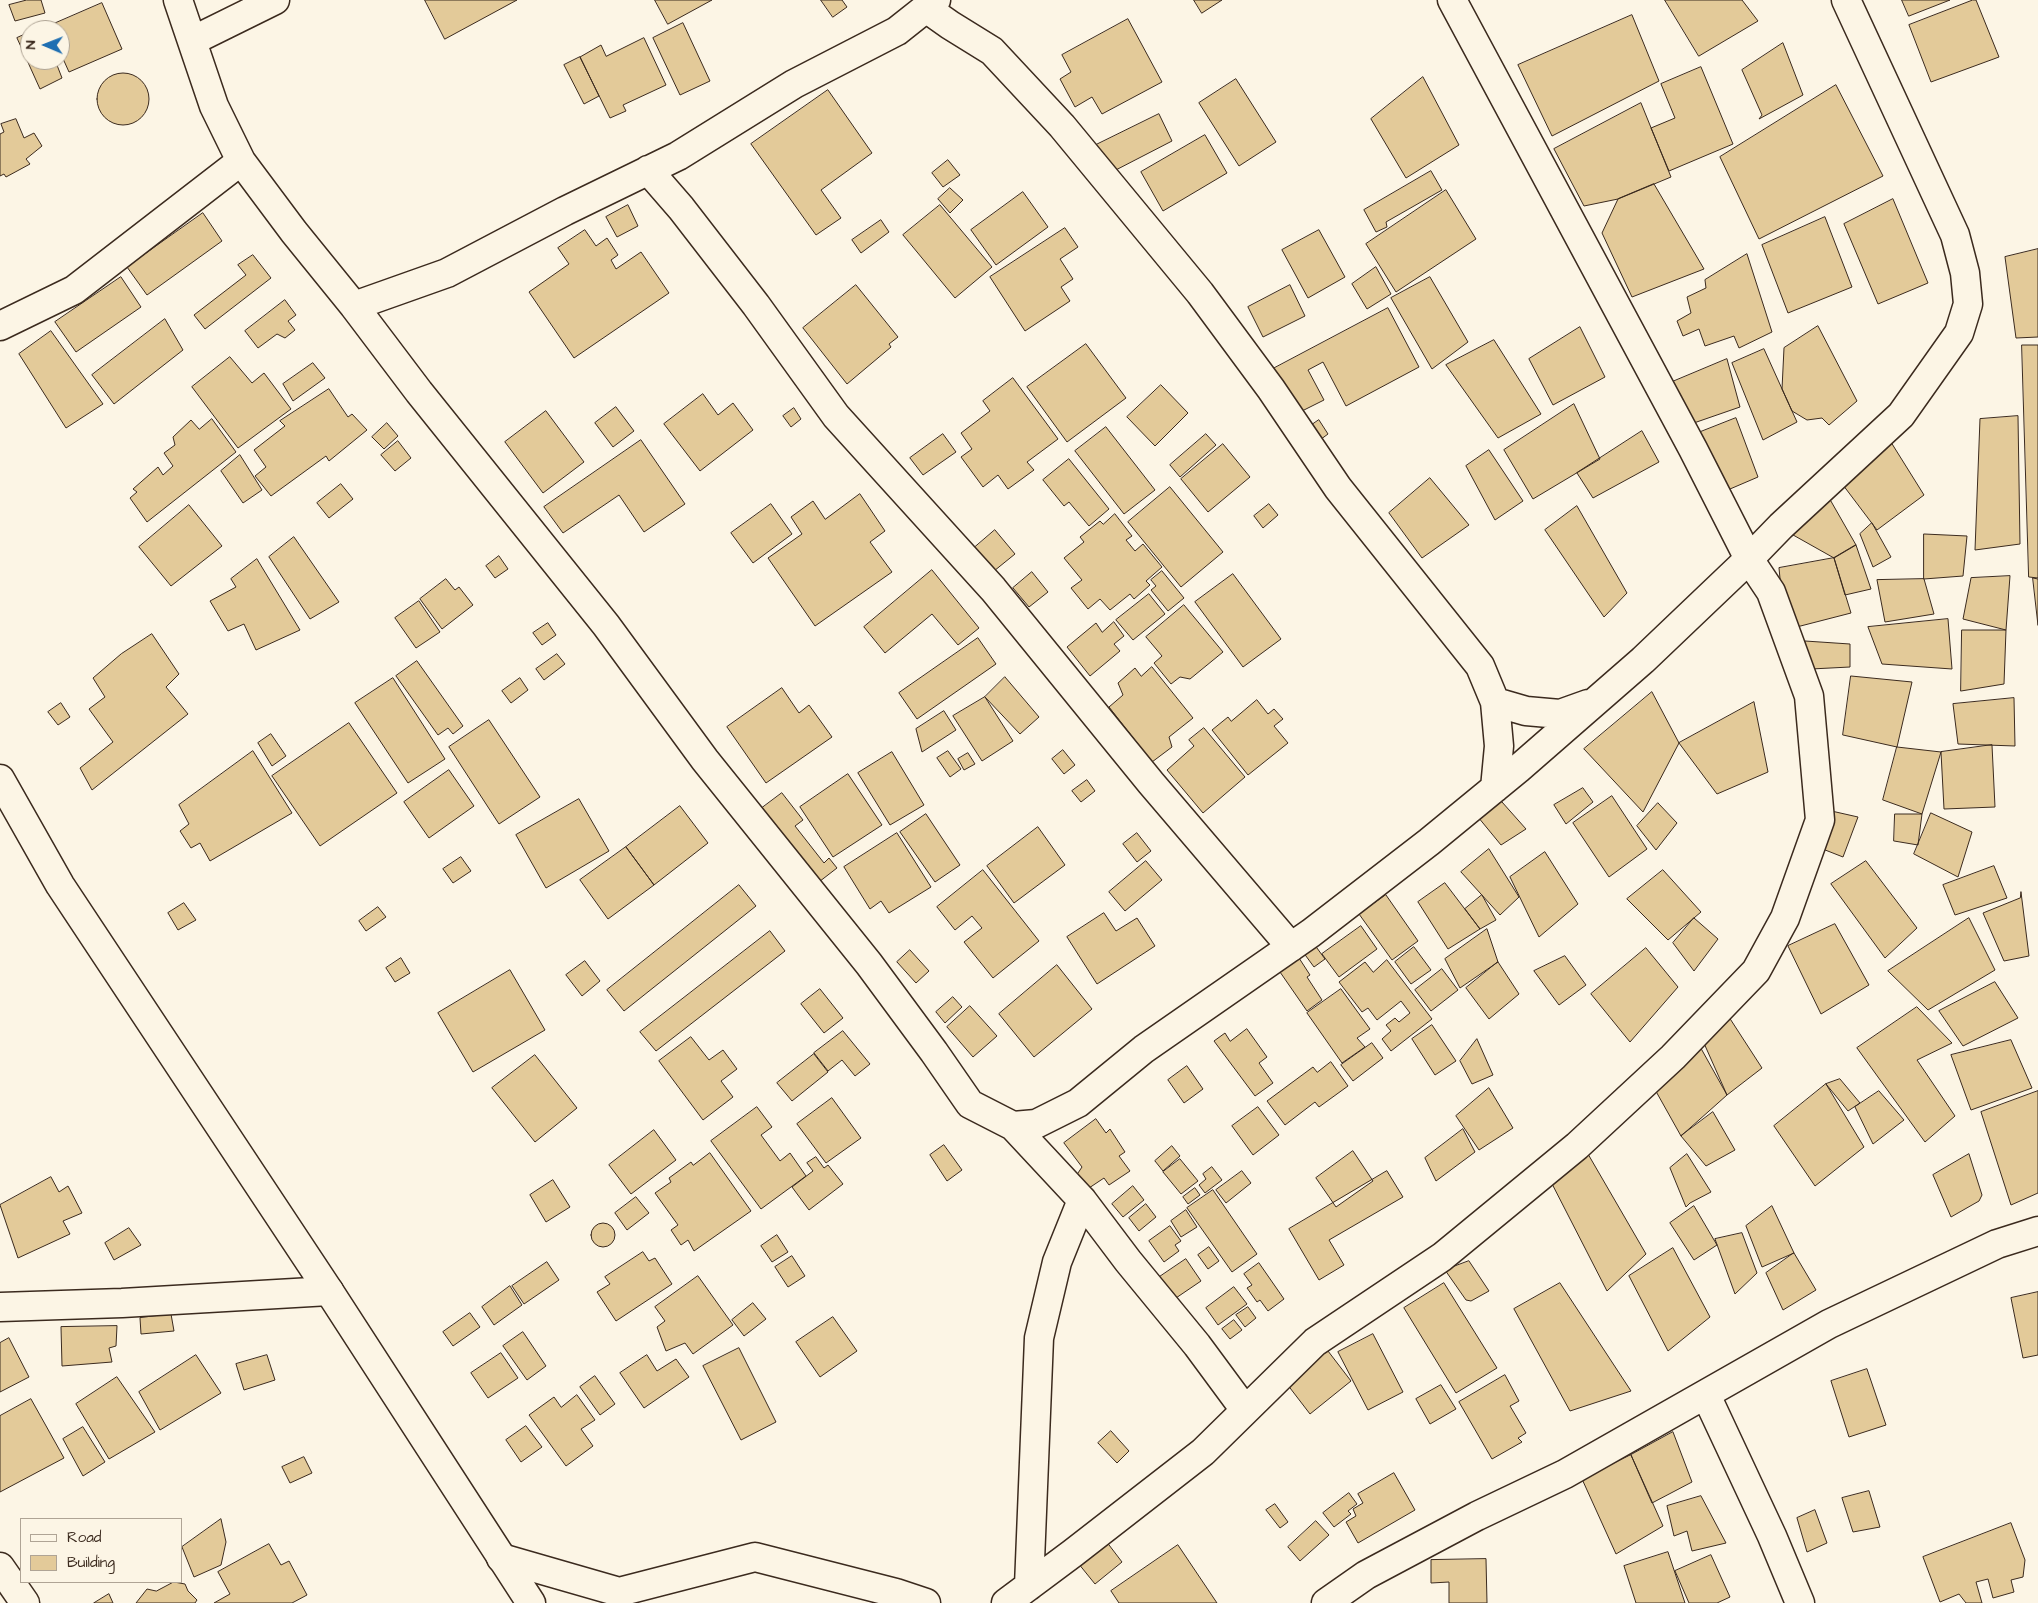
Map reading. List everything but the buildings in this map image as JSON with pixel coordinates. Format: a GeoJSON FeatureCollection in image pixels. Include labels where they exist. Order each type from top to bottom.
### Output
{"type":"FeatureCollection","features":[{"type":"Feature","properties":{"kind":"street"},"geometry":{"type":"LineString","coordinates":[[178,0],[214,106],[241,161],[294,232],[354,306],[419,392],[606,625],[705,760],[869,964],[970,1104],[1013,1126],[1082,1200],[1128,1262],[1197,1345],[1245,1410]]}},
{"type":"Feature","properties":{"kind":"street"},"geometry":{"type":"LineString","coordinates":[[192,41],[275,0]]}},
{"type":"Feature","properties":{"kind":"street"},"geometry":{"type":"LineString","coordinates":[[1006,1603],[1203,1452],[1315,1342],[1442,1257],[1578,1146],[1673,1056],[1756,971],[1785,918],[1820,820],[1809,696],[1771,592],[1749,559],[1693,448],[1452,0]]}},
{"type":"Feature","properties":{"kind":"street"},"geometry":{"type":"LineString","coordinates":[[1013,1126],[1036,1124],[1078,1103],[1144,1049],[1291,947],[1429,842],[1495,788],[1643,660],[1781,526],[1901,415],[1960,333],[1968,304],[1965,273],[1955,235],[1846,0]]}},
{"type":"Feature","properties":{"kind":"street"},"geometry":{"type":"LineString","coordinates":[[354,306],[447,273],[565,211],[678,156],[794,84],[897,31],[931,4],[950,25],[992,51],[1062,126],[1200,293],[1271,389],[1338,488],[1480,666],[1495,702],[1499,746],[1495,788]]}},
{"type":"Feature","properties":{"kind":"street"},"geometry":{"type":"LineString","coordinates":[[0,326],[74,290],[241,161]]}},
{"type":"Feature","properties":{"kind":"street"},"geometry":{"type":"LineString","coordinates":[[648,170],[756,305],[836,416],[993,589],[1150,783],[1291,947]]}},
{"type":"Feature","properties":{"kind":"street"},"geometry":{"type":"LineString","coordinates":[[1495,702],[1526,711],[1560,714],[1595,702]]}},
{"type":"Feature","properties":{"kind":"street"},"geometry":{"type":"LineString","coordinates":[[0,779],[60,885],[329,1291],[531,1603]]}},
{"type":"Feature","properties":{"kind":"street"},"geometry":{"type":"LineString","coordinates":[[1029,1586],[1039,1338],[1057,1262],[1082,1200]]}},
{"type":"Feature","properties":{"kind":"street"},"geometry":{"type":"LineString","coordinates":[[1326,1603],[1366,1575],[1477,1516],[1565,1474],[1829,1324],[1997,1244],[2038,1231]]}},
{"type":"Feature","properties":{"kind":"street"},"geometry":{"type":"LineString","coordinates":[[0,1307],[122,1303],[329,1291]]}},
{"type":"Feature","properties":{"kind":"street"},"geometry":{"type":"LineString","coordinates":[[1706,1395],[1772,1536],[1800,1603]]}},
{"type":"Feature","properties":{"kind":"street"},"geometry":{"type":"LineString","coordinates":[[501,1558],[619,1592],[755,1557],[896,1593],[926,1603]]}},
{"type":"Feature","properties":{"kind":"street"},"geometry":{"type":"LineString","coordinates":[[0,1567],[24,1603]]}}]}
